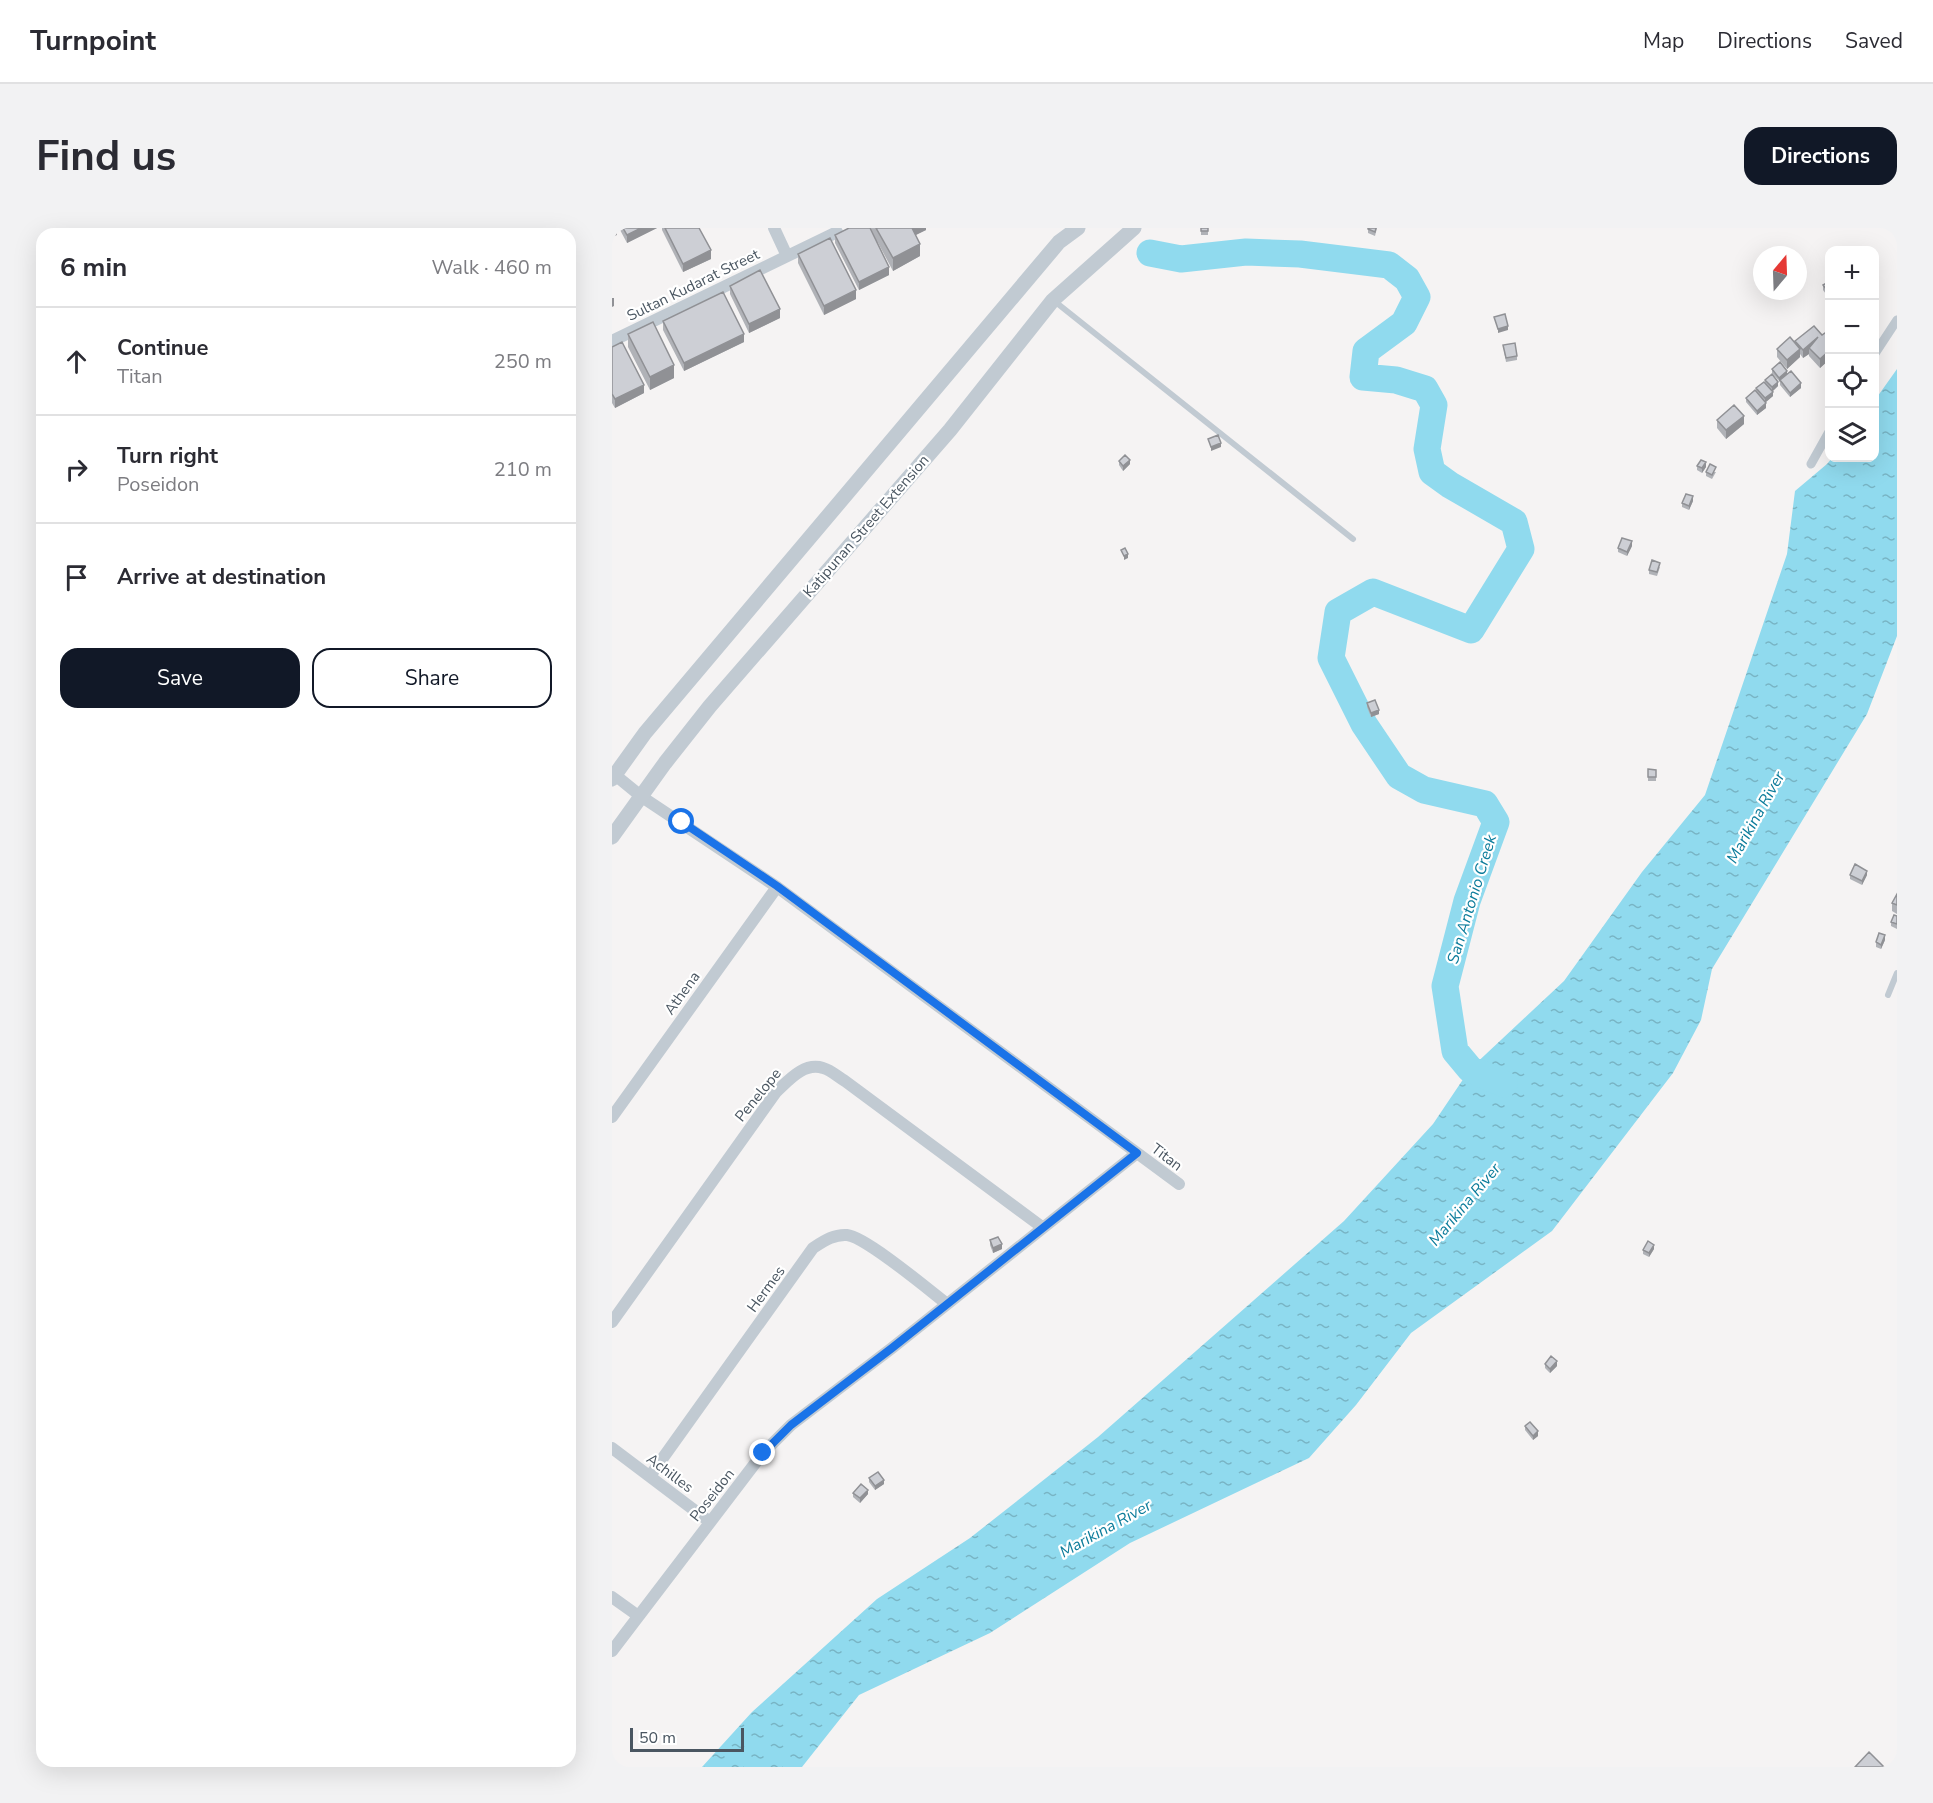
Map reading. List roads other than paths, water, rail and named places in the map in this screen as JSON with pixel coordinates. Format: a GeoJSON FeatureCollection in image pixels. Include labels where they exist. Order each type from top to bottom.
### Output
{"type":"FeatureCollection","features":[{"type":"Feature","properties":{"kind":"street"},"geometry":{"type":"LineString","coordinates":[[774,228],[787,256]]}},
{"type":"Feature","properties":{"kind":"street"},"geometry":{"type":"LineString","coordinates":[[614,777],[645,733],[1051,252],[1078,228]]}},
{"type":"Feature","properties":{"kind":"street","name":"Katipunan Street Extension"},"geometry":{"type":"LineString","coordinates":[[612,837],[665,763],[710,706],[950,430],[1053,300],[1134,228]]}},
{"type":"Feature","properties":{"kind":"street","name":"Sultan Kudarat Street"},"geometry":{"type":"LineString","coordinates":[[612,341],[837,232]]}},
{"type":"Feature","properties":{"kind":"street"},"geometry":{"type":"LineString","coordinates":[[1876,354],[1897,320]]}},
{"type":"Feature","properties":{"kind":"street"},"geometry":{"type":"LineString","coordinates":[[1811,464],[1825,439]]}},
{"type":"Feature","properties":{"kind":"street","name":"Titan"},"geometry":{"type":"LineString","coordinates":[[614,777],[777,886],[1179,1184]]}},
{"type":"Feature","properties":{"kind":"street","name":"Athena"},"geometry":{"type":"LineString","coordinates":[[612,1117],[777,886]]}},
{"type":"Feature","properties":{"kind":"street","name":"Penelope"},"geometry":{"type":"LineString","coordinates":[[612,1322],[776,1092],[792,1076],[813,1067],[825,1068],[845,1081],[1042,1227]]}},
{"type":"Feature","properties":{"kind":"street","name":"Poseidon"},"geometry":{"type":"LineString","coordinates":[[612,1651],[763,1453],[791,1425],[1137,1153]]}},
{"type":"Feature","properties":{"kind":"street","name":"Hermes"},"geometry":{"type":"LineString","coordinates":[[650,1476],[813,1248],[833,1236],[849,1235],[875,1249],[946,1304]]}},
{"type":"Feature","properties":{"kind":"street","name":"Achilles"},"geometry":{"type":"LineString","coordinates":[[612,1448],[710,1522]]}},
{"type":"Feature","properties":{"kind":"street"},"geometry":{"type":"LineString","coordinates":[[612,1597],[637,1616]]}},
{"type":"Feature","properties":{"kind":"lane"},"geometry":{"type":"LineString","coordinates":[[1053,300],[1353,539]]}},
{"type":"Feature","properties":{"kind":"lane"},"geometry":{"type":"LineString","coordinates":[[1888,995],[1897,973]]}},
{"type":"Feature","properties":{"kind":"water","name":"Marikina River"},"geometry":{"type":"Polygon","coordinates":[[[1897,369],[1897,636],[1867,714],[1712,969],[1701,1020],[1673,1073],[1552,1231],[1411,1333],[1356,1405],[1309,1458],[1130,1543],[990,1633],[859,1695],[802,1767],[702,1767],[752,1712],[877,1599],[970,1538],[1098,1437],[1344,1221],[1433,1124],[1470,1069],[1564,981],[1642,872],[1705,795],[1787,554],[1795,491],[1829,462],[1879,462],[1879,394],[1897,369]]]}},
{"type":"Feature","properties":{"kind":"waterway","name":"San Antonio Creek"},"geometry":{"type":"LineString","coordinates":[[1150,253],[1181,259],[1246,252],[1300,254],[1389,265],[1407,279],[1417,297],[1404,323],[1366,351],[1363,377],[1396,380],[1425,389],[1434,405],[1427,449],[1432,472],[1514,522],[1521,549],[1471,630],[1373,592],[1338,612],[1331,658],[1364,724],[1399,776],[1424,790],[1485,804],[1496,822],[1467,901],[1445,986],[1455,1051],[1470,1069],[1504,1084]]}}]}
